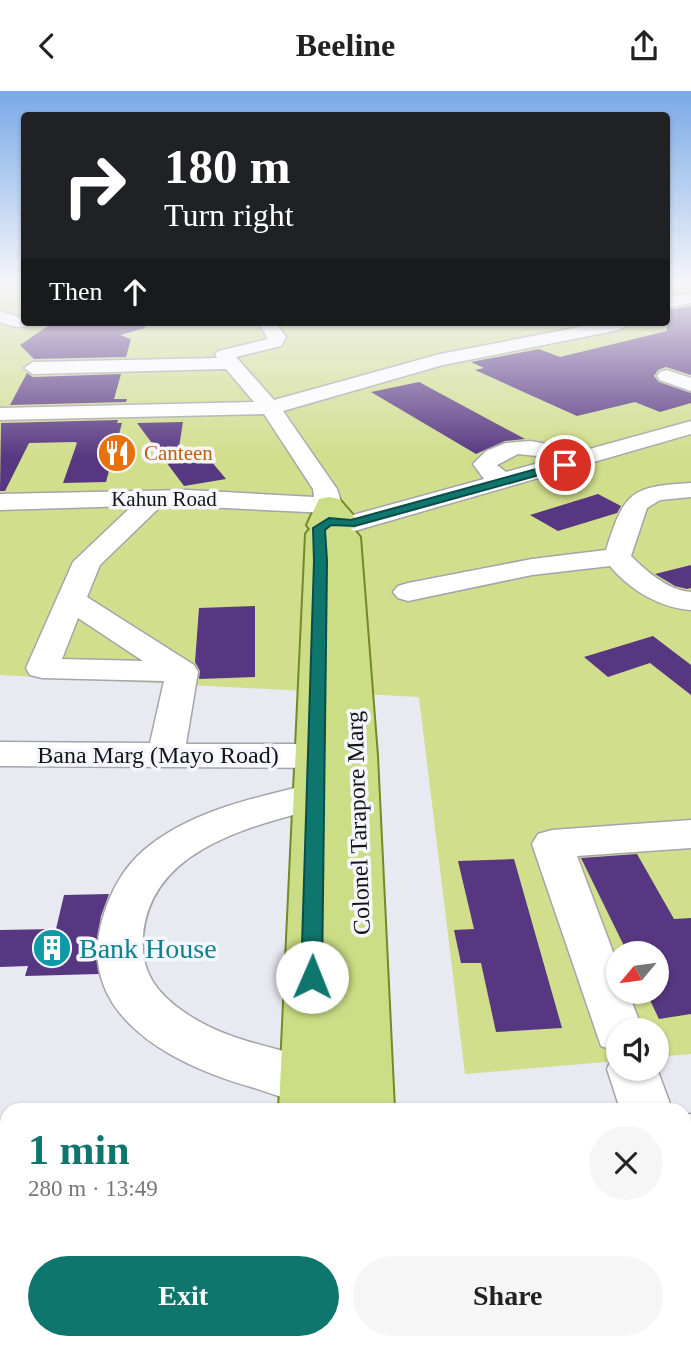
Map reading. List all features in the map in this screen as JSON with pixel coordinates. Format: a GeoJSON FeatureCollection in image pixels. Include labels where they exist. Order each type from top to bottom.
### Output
{"type":"FeatureCollection","features":[{"type":"Feature","properties":{"kind":"main road","name":"Colonel Tarapore Marg"},"geometry":{"type":"LineString","coordinates":[[309,1095],[330,770],[338,526]]}},
{"type":"Feature","properties":{"kind":"main road","name":"Colonel Tarapore Marg"},"geometry":{"type":"LineString","coordinates":[[330,770],[364,1103]]}},
{"type":"Feature","properties":{"kind":"street"},"geometry":{"type":"LineString","coordinates":[[148,382],[224,371],[276,341]]}},
{"type":"Feature","properties":{"kind":"street"},"geometry":{"type":"LineString","coordinates":[[0,414],[270,408],[394,371],[545,341]]}},
{"type":"Feature","properties":{"kind":"street"},"geometry":{"type":"LineString","coordinates":[[608,341],[614,343]]}},
{"type":"Feature","properties":{"kind":"street"},"geometry":{"type":"LineString","coordinates":[[453,357],[486,373]]}},
{"type":"Feature","properties":{"kind":"street"},"geometry":{"type":"LineString","coordinates":[[33,368],[224,371],[270,408],[325,489],[338,526]]}},
{"type":"Feature","properties":{"kind":"street"},"geometry":{"type":"LineString","coordinates":[[224,371],[232,409]]}},
{"type":"Feature","properties":{"kind":"street"},"geometry":{"type":"LineString","coordinates":[[667,376],[691,385]]}},
{"type":"Feature","properties":{"kind":"street","name":"Kahun Road"},"geometry":{"type":"LineString","coordinates":[[338,526],[503,482],[691,427]]}},
{"type":"Feature","properties":{"kind":"street","name":"Kahun Road"},"geometry":{"type":"LineString","coordinates":[[0,502],[234,498],[338,526],[448,509],[691,435]]}},
{"type":"Feature","properties":{"kind":"street"},"geometry":{"type":"LineString","coordinates":[[617,557],[634,506],[645,495],[661,491],[691,490]]}},
{"type":"Feature","properties":{"kind":"street"},"geometry":{"type":"LineString","coordinates":[[155,498],[87,562],[42,669],[182,672]]}},
{"type":"Feature","properties":{"kind":"street"},"geometry":{"type":"LineString","coordinates":[[408,593],[533,567],[617,557]]}},
{"type":"Feature","properties":{"kind":"street"},"geometry":{"type":"LineString","coordinates":[[617,557],[623,566],[668,597],[689,604]]}},
{"type":"Feature","properties":{"kind":"street"},"geometry":{"type":"LineString","coordinates":[[72,601],[182,672]]}},
{"type":"Feature","properties":{"kind":"street"},"geometry":{"type":"LineString","coordinates":[[166,755],[182,672]]}},
{"type":"Feature","properties":{"kind":"street","name":"Bana Marg (Mayo Road)"},"geometry":{"type":"LineString","coordinates":[[0,754],[166,755],[330,770]]}},
{"type":"Feature","properties":{"kind":"street"},"geometry":{"type":"LineString","coordinates":[[309,1095],[215,1055],[183,1038],[147,1010],[125,985],[119,944],[133,895],[143,877],[166,856],[212,828],[330,770]]}},
{"type":"Feature","properties":{"kind":"street"},"geometry":{"type":"LineString","coordinates":[[613,1018],[552,844],[691,834]]}},
{"type":"Feature","properties":{"kind":"street"},"geometry":{"type":"LineString","coordinates":[[636,1081],[644,1103]]}},
{"type":"Feature","properties":{"kind":"green space"},"geometry":{"type":"Polygon","coordinates":[[[0,341],[691,341],[691,1054],[669,1056],[669,1018],[606,1018],[606,1062],[465,1074],[419,697],[0,675],[0,341]]]}},
{"type":"Feature","properties":{"kind":"building"},"geometry":{"type":"Polygon","coordinates":[[[26,341],[131,341],[126,357],[34,359],[20,345],[26,341]]]}},
{"type":"Feature","properties":{"kind":"building"},"geometry":{"type":"Polygon","coordinates":[[[627,341],[691,341],[691,375],[666,367],[658,370],[654,376],[659,382],[691,393],[691,403],[660,412],[635,402],[577,416],[475,370],[484,368],[471,362],[539,349],[560,357],[627,341]]]}},
{"type":"Feature","properties":{"kind":"building"},"geometry":{"type":"Polygon","coordinates":[[[27,373],[33,377],[121,374],[114,399],[127,399],[126,402],[10,405],[27,373]]]}},
{"type":"Feature","properties":{"kind":"building"},"geometry":{"type":"Polygon","coordinates":[[[419,382],[525,439],[505,441],[476,454],[371,392],[419,382]]]}},
{"type":"Feature","properties":{"kind":"building"},"geometry":{"type":"Polygon","coordinates":[[[118,420],[117,423],[122,423],[106,482],[63,483],[77,443],[29,443],[5,491],[0,491],[1,423],[118,420]]]}},
{"type":"Feature","properties":{"kind":"building"},"geometry":{"type":"Polygon","coordinates":[[[183,422],[177,460],[206,455],[226,479],[184,486],[137,423],[183,422]]]}},
{"type":"Feature","properties":{"kind":"building"},"geometry":{"type":"Polygon","coordinates":[[[598,494],[621,506],[617,513],[558,531],[530,515],[598,494]]]}},
{"type":"Feature","properties":{"kind":"building"},"geometry":{"type":"Polygon","coordinates":[[[691,565],[691,588],[687,589],[675,586],[655,574],[691,565]]]}},
{"type":"Feature","properties":{"kind":"building"},"geometry":{"type":"Polygon","coordinates":[[[255,606],[255,677],[199,679],[200,671],[195,662],[199,608],[255,606]]]}},
{"type":"Feature","properties":{"kind":"building"},"geometry":{"type":"Polygon","coordinates":[[[653,636],[691,665],[691,695],[650,663],[608,677],[584,657],[653,636]]]}},
{"type":"Feature","properties":{"kind":"building"},"geometry":{"type":"Polygon","coordinates":[[[637,854],[674,919],[691,918],[691,1014],[659,1018],[652,1005],[669,1004],[669,941],[622,941],[581,858],[637,854]]]}},
{"type":"Feature","properties":{"kind":"building"},"geometry":{"type":"Polygon","coordinates":[[[514,859],[562,1028],[496,1032],[481,963],[461,963],[454,930],[474,929],[458,861],[514,859]]]}},
{"type":"Feature","properties":{"kind":"building","name":"Bank House"},"geometry":{"type":"Polygon","coordinates":[[[109,894],[101,916],[95,951],[99,974],[25,976],[28,966],[0,967],[0,930],[56,929],[64,895],[109,894]]]}},
{"type":"Feature","properties":{"kind":"place","name":"Canteen"},"geometry":{"type":"Point","coordinates":[117,453]}},
{"type":"Feature","properties":{"kind":"place","name":"Bank House"},"geometry":{"type":"Point","coordinates":[52,948]}},
{"type":"Feature","properties":{"kind":"route"},"geometry":{"type":"LineString","coordinates":[[312,977],[321,561],[319,528],[329,522],[351,524],[565,465]]}}]}
